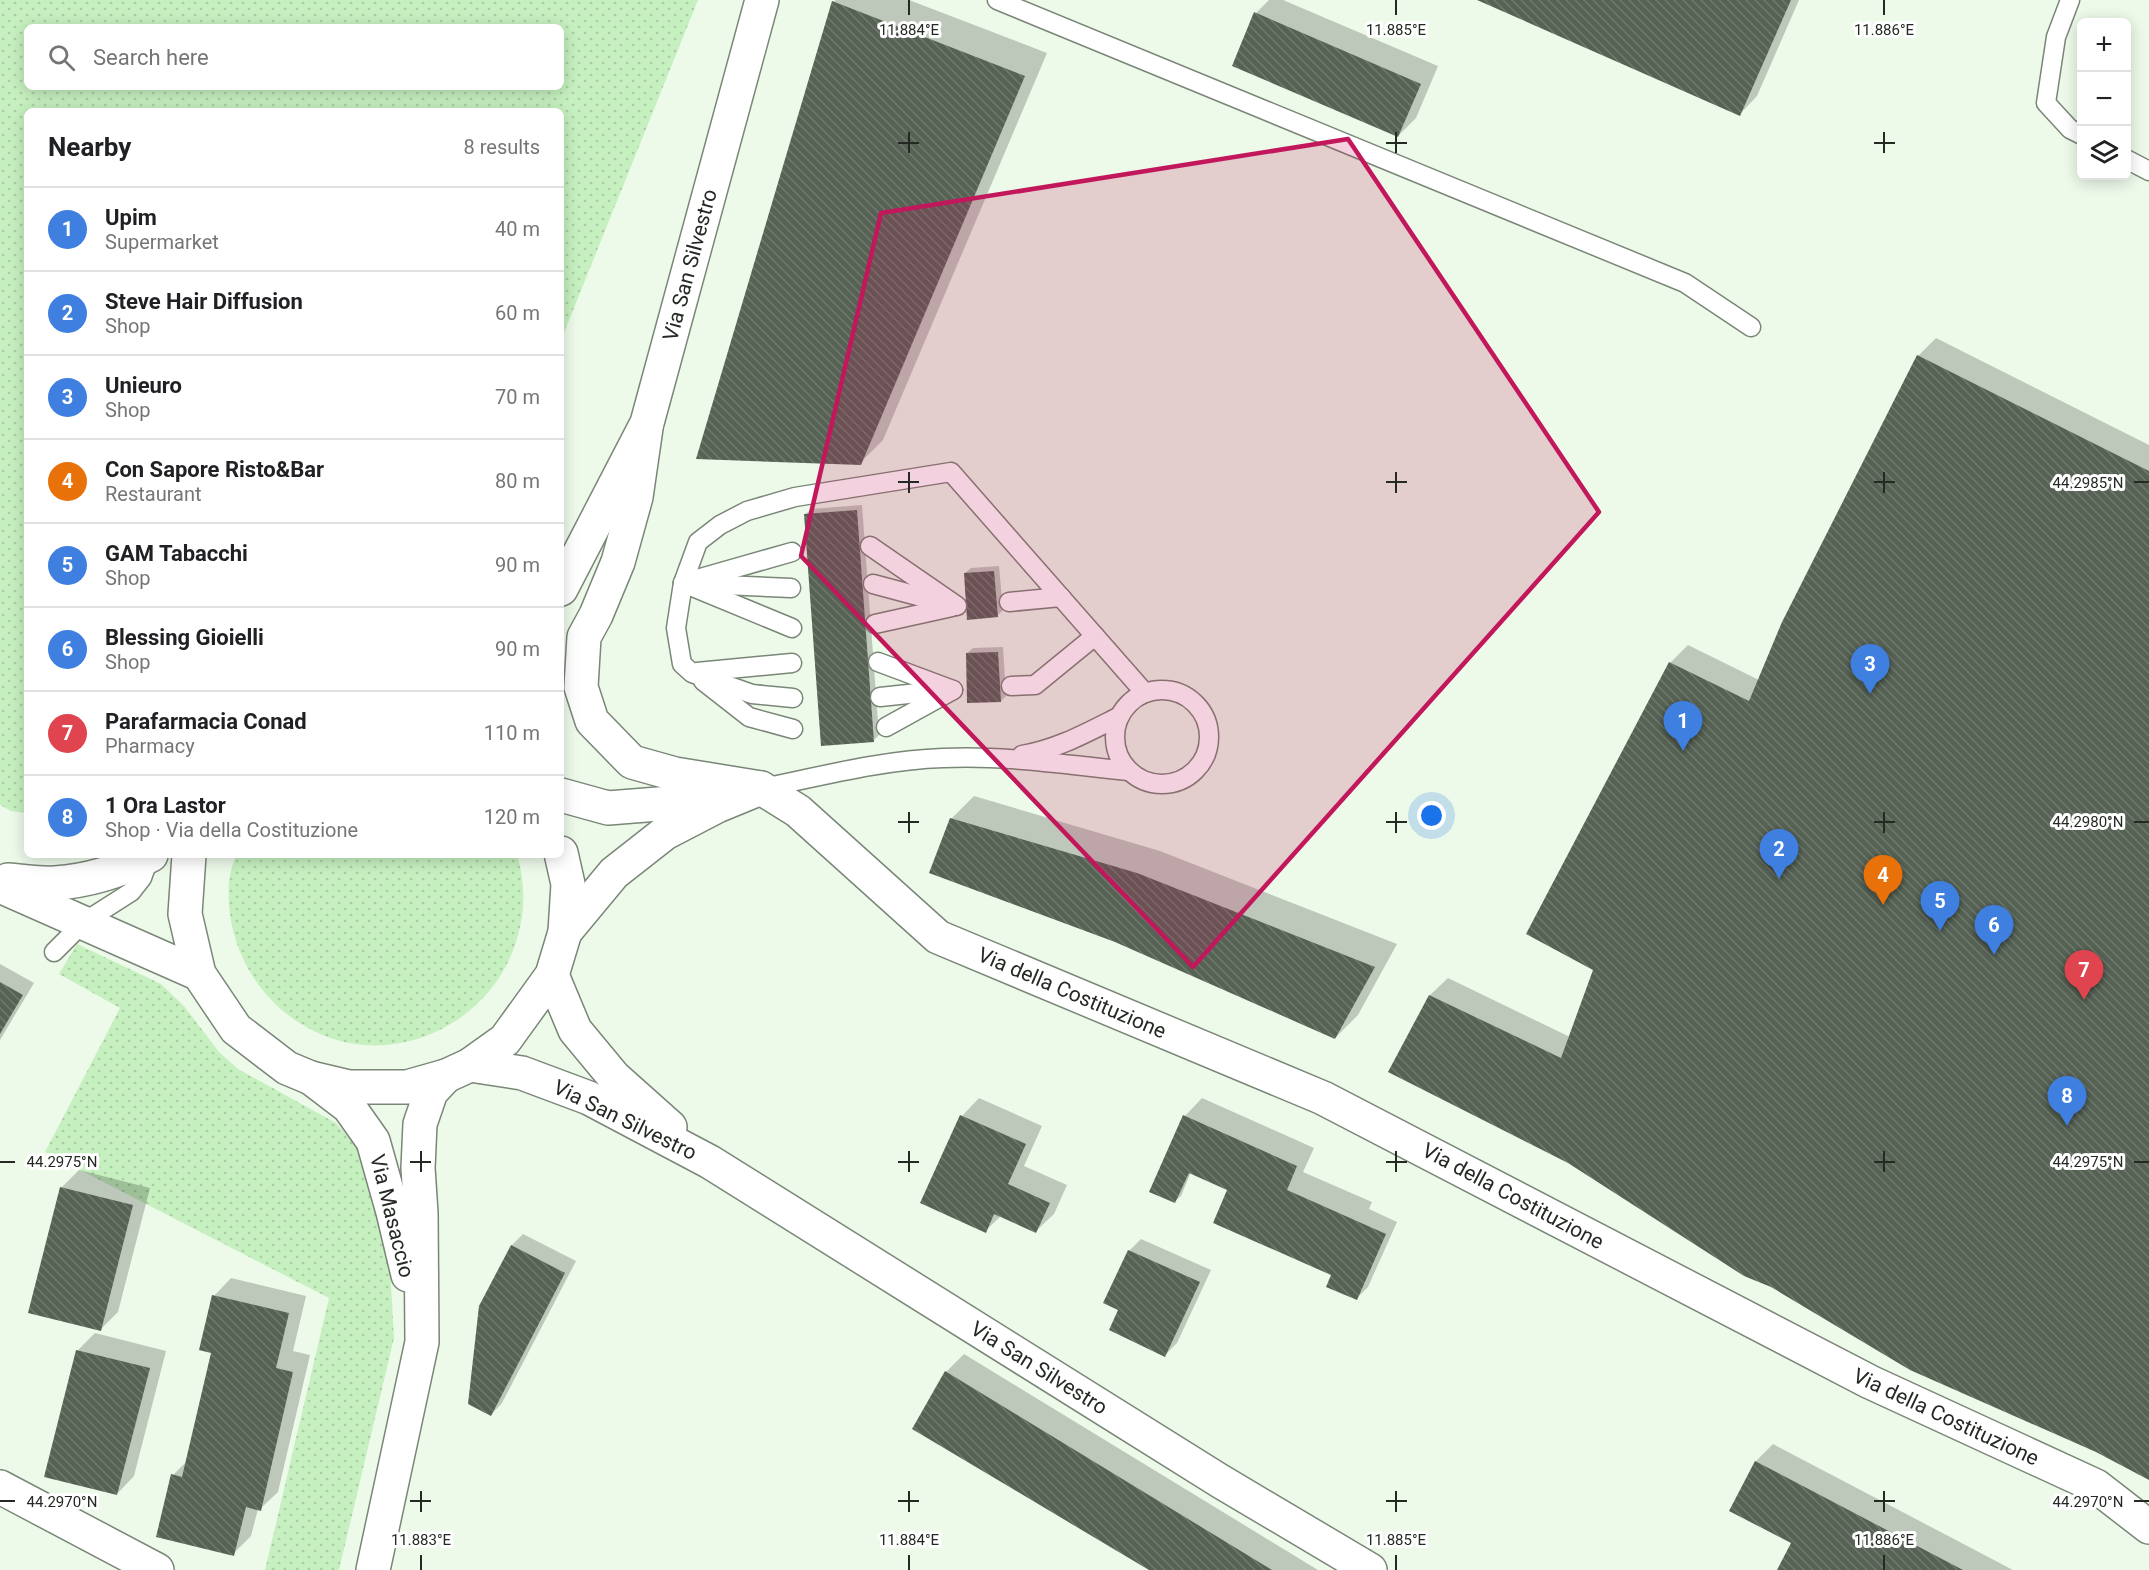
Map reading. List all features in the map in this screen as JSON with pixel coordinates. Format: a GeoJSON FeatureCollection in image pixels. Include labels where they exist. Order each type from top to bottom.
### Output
{"type":"FeatureCollection","features":[{"type":"Feature","properties":{"kind":"street","name":"Via San Silvestro"},"geometry":{"type":"LineString","coordinates":[[564,583],[647,423],[762,0]]}},
{"type":"Feature","properties":{"kind":"street","name":"Via della Costituzione"},"geometry":{"type":"LineString","coordinates":[[647,423],[636,497],[618,562],[596,615],[584,637],[581,687],[591,721],[633,762],[675,774],[761,788],[798,811],[938,937],[1323,1098],[1870,1382],[2096,1486],[2149,1527]]}},
{"type":"Feature","properties":{"kind":"street","name":"Via San Silvestro"},"geometry":{"type":"LineString","coordinates":[[564,553],[595,522]]}},
{"type":"Feature","properties":{"kind":"street"},"geometry":{"type":"LineString","coordinates":[[564,796],[608,808],[670,803],[761,788]]}},
{"type":"Feature","properties":{"kind":"street"},"geometry":{"type":"LineString","coordinates":[[565,932],[614,873],[665,833],[717,806],[761,788]]}},
{"type":"Feature","properties":{"kind":"street"},"geometry":{"type":"LineString","coordinates":[[0,880],[54,883],[117,870],[145,858]]}},
{"type":"Feature","properties":{"kind":"street"},"geometry":{"type":"LineString","coordinates":[[189,858],[185,914],[199,974],[236,1029],[287,1068],[312,1078],[349,1087],[407,1087],[458,1071],[505,1040],[552,975],[565,932],[568,884],[562,858]]}},
{"type":"Feature","properties":{"kind":"street"},"geometry":{"type":"LineString","coordinates":[[0,886],[199,974]]}},
{"type":"Feature","properties":{"kind":"street","name":"Via San Silvestro"},"geometry":{"type":"LineString","coordinates":[[552,975],[575,1030],[614,1077],[710,1162]]}},
{"type":"Feature","properties":{"kind":"street","name":"Via San Silvestro"},"geometry":{"type":"LineString","coordinates":[[458,1071],[522,1073],[589,1098],[710,1162],[1220,1481],[1370,1570]]}},
{"type":"Feature","properties":{"kind":"street","name":"Via Masaccio"},"geometry":{"type":"LineString","coordinates":[[373,1570],[422,1342],[421,1213],[418,1168],[420,1124],[432,1092],[458,1071]]}},
{"type":"Feature","properties":{"kind":"street","name":"Via Masaccio"},"geometry":{"type":"LineString","coordinates":[[312,1078],[349,1107],[373,1141],[393,1212],[422,1342]]}},
{"type":"Feature","properties":{"kind":"street"},"geometry":{"type":"LineString","coordinates":[[0,1487],[157,1570]]}},
{"type":"Feature","properties":{"kind":"lane"},"geometry":{"type":"LineString","coordinates":[[997,0],[1685,283],[1751,327]]}},
{"type":"Feature","properties":{"kind":"lane"},"geometry":{"type":"LineString","coordinates":[[2070,0],[2056,38],[2046,103],[2070,129],[2077,132]]}},
{"type":"Feature","properties":{"kind":"lane"},"geometry":{"type":"LineString","coordinates":[[2131,161],[2149,171]]}},
{"type":"Feature","properties":{"kind":"lane"},"geometry":{"type":"LineString","coordinates":[[793,729],[749,717],[682,664],[676,628],[683,583],[698,542],[720,525],[747,511],[795,497],[951,472],[1145,693]]}},
{"type":"Feature","properties":{"kind":"lane"},"geometry":{"type":"LineString","coordinates":[[870,546],[957,606]]}},
{"type":"Feature","properties":{"kind":"lane"},"geometry":{"type":"LineString","coordinates":[[683,583],[792,552]]}},
{"type":"Feature","properties":{"kind":"lane"},"geometry":{"type":"LineString","coordinates":[[683,583],[791,588]]}},
{"type":"Feature","properties":{"kind":"lane"},"geometry":{"type":"LineString","coordinates":[[683,583],[792,628]]}},
{"type":"Feature","properties":{"kind":"lane"},"geometry":{"type":"LineString","coordinates":[[873,584],[957,606]]}},
{"type":"Feature","properties":{"kind":"lane"},"geometry":{"type":"LineString","coordinates":[[1009,602],[1061,597]]}},
{"type":"Feature","properties":{"kind":"lane"},"geometry":{"type":"LineString","coordinates":[[875,624],[957,606]]}},
{"type":"Feature","properties":{"kind":"lane"},"geometry":{"type":"LineString","coordinates":[[1011,686],[1035,685],[1095,636]]}},
{"type":"Feature","properties":{"kind":"lane"},"geometry":{"type":"LineString","coordinates":[[878,662],[954,690]]}},
{"type":"Feature","properties":{"kind":"lane"},"geometry":{"type":"LineString","coordinates":[[693,673],[792,663]]}},
{"type":"Feature","properties":{"kind":"lane"},"geometry":{"type":"LineString","coordinates":[[693,673],[752,694],[794,698]]}},
{"type":"Feature","properties":{"kind":"lane"},"geometry":{"type":"LineString","coordinates":[[880,697],[954,690]]}},
{"type":"Feature","properties":{"kind":"lane"},"geometry":{"type":"LineString","coordinates":[[886,727],[954,690]]}},
{"type":"Feature","properties":{"kind":"lane"},"geometry":{"type":"LineString","coordinates":[[1161,690],[1188,697],[1199,706],[1210,732],[1210,744],[1200,766],[1191,775],[1166,785],[1140,779],[1129,771],[1120,759],[1115,745],[1115,730],[1120,716],[1126,706],[1145,693],[1161,690]]}},
{"type":"Feature","properties":{"kind":"lane"},"geometry":{"type":"LineString","coordinates":[[1001,759],[1040,752],[1066,743],[1120,716]]}},
{"type":"Feature","properties":{"kind":"lane"},"geometry":{"type":"LineString","coordinates":[[761,788],[901,762],[943,758],[1001,759],[1129,771]]}},
{"type":"Feature","properties":{"kind":"lane"},"geometry":{"type":"LineString","coordinates":[[54,952],[84,922],[131,892],[142,878],[149,858]]}},
{"type":"Feature","properties":{"kind":"highlighted area"},"geometry":{"type":"Polygon","coordinates":[[[1348,139],[1599,512],[1193,967],[801,556],[881,213],[1348,139]]]}},
{"type":"Feature","properties":{"kind":"green space"},"geometry":{"type":"Polygon","coordinates":[[[0,0],[698,0],[564,333],[564,108],[24,108],[24,813],[11,811],[0,805],[0,0]]]}},
{"type":"Feature","properties":{"kind":"green space"},"geometry":{"type":"Polygon","coordinates":[[[235,858],[518,858],[523,892],[520,929],[512,953],[499,978],[481,1000],[460,1018],[435,1032],[409,1041],[381,1045],[353,1044],[325,1036],[303,1025],[283,1011],[266,994],[252,974],[233,930],[229,906],[229,881],[235,858]]]}},
{"type":"Feature","properties":{"kind":"green space"},"geometry":{"type":"Polygon","coordinates":[[[77,944],[161,984],[184,1006],[219,1052],[238,1069],[336,1123],[359,1149],[389,1251],[394,1338],[339,1570],[265,1570],[329,1298],[45,1152],[120,1008],[59,974],[77,944]]]}},
{"type":"Feature","properties":{"kind":"building"},"geometry":{"type":"Polygon","coordinates":[[[1477,0],[1791,0],[1740,116],[1477,0]]]}},
{"type":"Feature","properties":{"kind":"building"},"geometry":{"type":"Polygon","coordinates":[[[832,1],[1025,76],[861,465],[696,459],[832,1]]]}},
{"type":"Feature","properties":{"kind":"building"},"geometry":{"type":"Polygon","coordinates":[[[1254,12],[1421,84],[1398,137],[1232,66],[1254,12]]]}},
{"type":"Feature","properties":{"kind":"building"},"geometry":{"type":"Polygon","coordinates":[[[1917,355],[2149,471],[2149,1480],[2096,1452],[1910,1370],[1771,1287],[1744,1276],[1568,1163],[1388,1072],[1429,995],[1561,1058],[1593,970],[1526,934],[1669,662],[1749,701],[1782,622],[1917,355]]]}},
{"type":"Feature","properties":{"kind":"building"},"geometry":{"type":"Polygon","coordinates":[[[857,510],[874,742],[821,746],[804,514],[857,510]]]}},
{"type":"Feature","properties":{"kind":"building"},"geometry":{"type":"Polygon","coordinates":[[[994,571],[998,617],[967,620],[964,573],[994,571]]]}},
{"type":"Feature","properties":{"kind":"building"},"geometry":{"type":"Polygon","coordinates":[[[998,652],[1001,702],[967,703],[966,653],[998,652]]]}},
{"type":"Feature","properties":{"kind":"building"},"geometry":{"type":"Polygon","coordinates":[[[950,818],[1137,873],[1375,967],[1335,1039],[1115,942],[929,873],[950,818]]]}},
{"type":"Feature","properties":{"kind":"building"},"geometry":{"type":"Polygon","coordinates":[[[0,982],[23,995],[0,1034],[0,982]]]}},
{"type":"Feature","properties":{"kind":"building"},"geometry":{"type":"Polygon","coordinates":[[[960,1115],[1026,1144],[1008,1184],[1050,1203],[1036,1233],[994,1214],[986,1233],[920,1203],[960,1115]]]}},
{"type":"Feature","properties":{"kind":"building"},"geometry":{"type":"Polygon","coordinates":[[[1183,1115],[1297,1166],[1287,1190],[1386,1234],[1357,1300],[1326,1287],[1331,1275],[1213,1223],[1227,1190],[1189,1173],[1175,1203],[1149,1192],[1183,1115]]]}},
{"type":"Feature","properties":{"kind":"building"},"geometry":{"type":"Polygon","coordinates":[[[60,1187],[133,1205],[101,1331],[28,1313],[60,1187]]]}},
{"type":"Feature","properties":{"kind":"building"},"geometry":{"type":"Polygon","coordinates":[[[511,1245],[565,1273],[491,1416],[468,1404],[479,1306],[511,1245]]]}},
{"type":"Feature","properties":{"kind":"building"},"geometry":{"type":"Polygon","coordinates":[[[1128,1250],[1200,1282],[1165,1357],[1109,1330],[1118,1310],[1103,1303],[1128,1250]]]}},
{"type":"Feature","properties":{"kind":"building"},"geometry":{"type":"Polygon","coordinates":[[[212,1295],[289,1313],[276,1368],[293,1372],[261,1511],[246,1507],[234,1556],[156,1537],[171,1474],[182,1477],[211,1353],[199,1350],[212,1295]]]}},
{"type":"Feature","properties":{"kind":"building"},"geometry":{"type":"Polygon","coordinates":[[[76,1350],[150,1368],[117,1495],[44,1477],[76,1350]]]}},
{"type":"Feature","properties":{"kind":"building"},"geometry":{"type":"Polygon","coordinates":[[[945,1371],[1272,1570],[1149,1570],[912,1429],[945,1371]]]}},
{"type":"Feature","properties":{"kind":"building"},"geometry":{"type":"Polygon","coordinates":[[[1755,1461],[1963,1570],[1777,1570],[1791,1543],[1729,1511],[1755,1461]]]}},
{"type":"Feature","properties":{"kind":"place","name":"Unieuro"},"geometry":{"type":"Point","coordinates":[1870,694]}},
{"type":"Feature","properties":{"kind":"place","name":"Upim"},"geometry":{"type":"Point","coordinates":[1683,751]}},
{"type":"Feature","properties":{"kind":"place","name":"Steve Hair Diffusion"},"geometry":{"type":"Point","coordinates":[1779,879]}},
{"type":"Feature","properties":{"kind":"place","name":"Con Sapore Risto&Bar"},"geometry":{"type":"Point","coordinates":[1883,905]}},
{"type":"Feature","properties":{"kind":"place","name":"GAM Tabacchi"},"geometry":{"type":"Point","coordinates":[1940,931]}},
{"type":"Feature","properties":{"kind":"place","name":"Blessing Gioielli"},"geometry":{"type":"Point","coordinates":[1994,955]}},
{"type":"Feature","properties":{"kind":"place","name":"Parafarmacia Conad"},"geometry":{"type":"Point","coordinates":[2084,1000]}},
{"type":"Feature","properties":{"kind":"place","name":"1 Ora Lastor"},"geometry":{"type":"Point","coordinates":[2067,1126]}}]}
